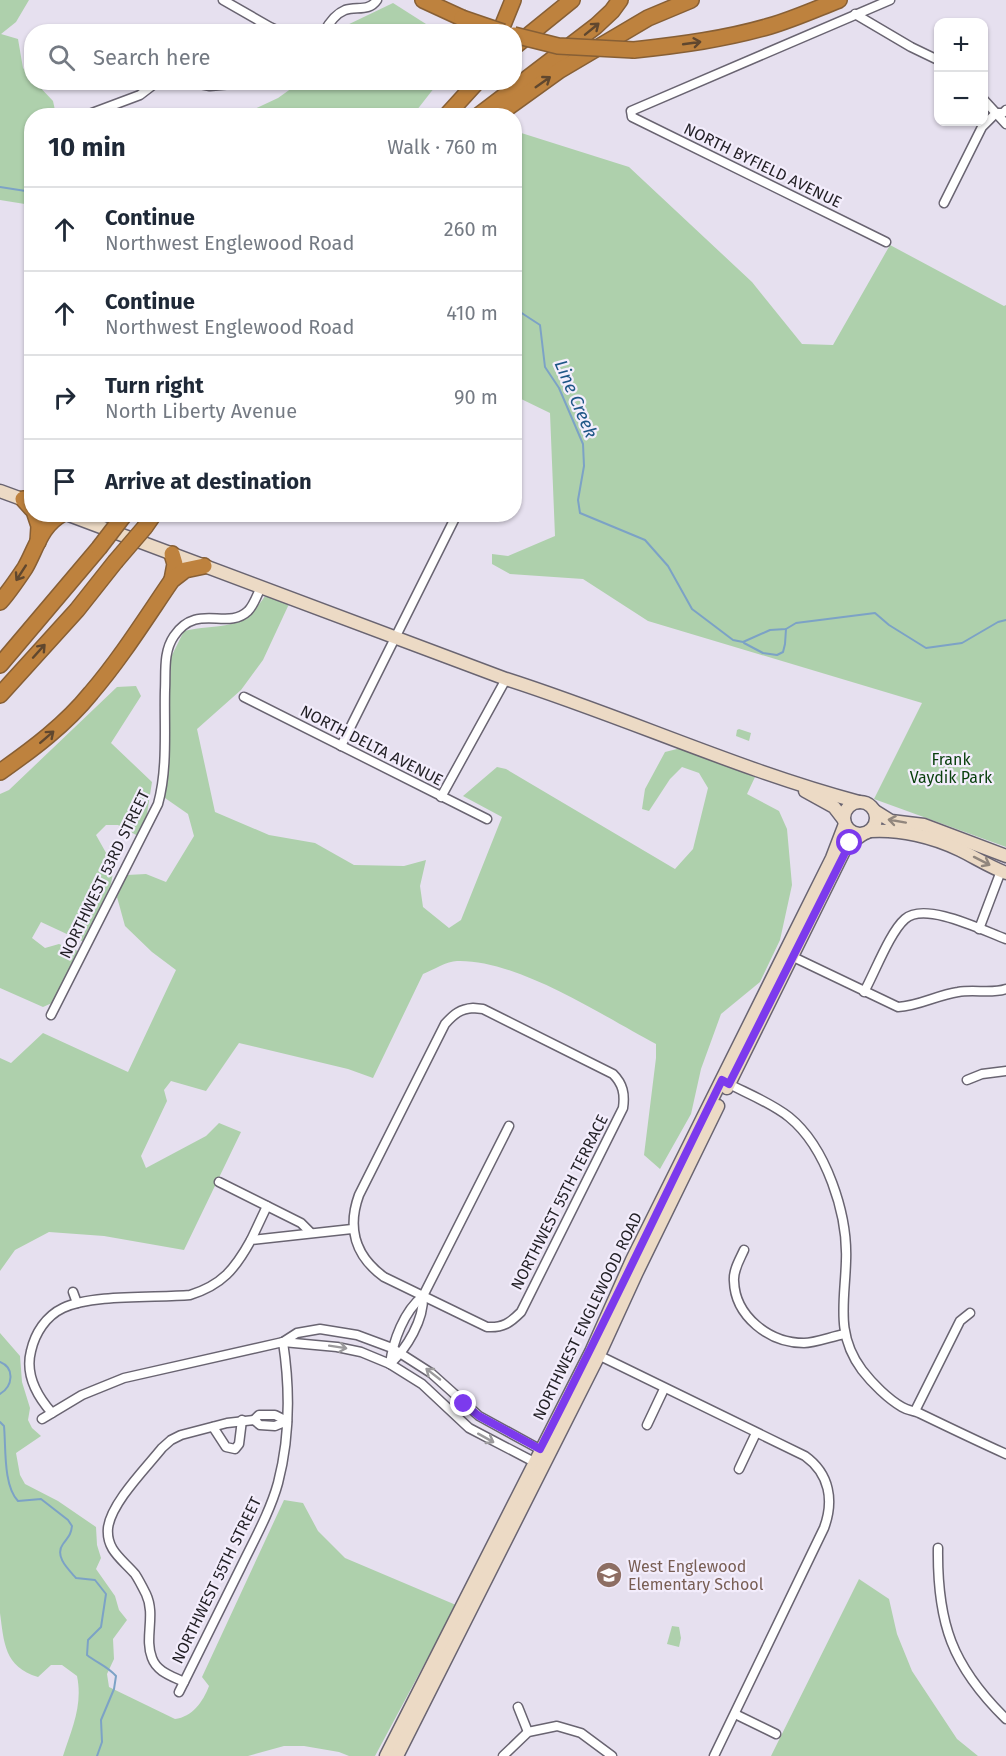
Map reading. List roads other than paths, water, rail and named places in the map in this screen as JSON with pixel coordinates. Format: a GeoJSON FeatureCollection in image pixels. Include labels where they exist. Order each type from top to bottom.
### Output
{"type":"FeatureCollection","features":[{"type":"Feature","properties":{"kind":"highway"},"geometry":{"type":"LineString","coordinates":[[423,0],[479,24]]}},
{"type":"Feature","properties":{"kind":"highway"},"geometry":{"type":"LineString","coordinates":[[504,24],[513,0]]}},
{"type":"Feature","properties":{"kind":"highway"},"geometry":{"type":"LineString","coordinates":[[522,40],[572,0]]}},
{"type":"Feature","properties":{"kind":"highway"},"geometry":{"type":"LineString","coordinates":[[507,108],[560,70],[648,18],[691,0]]}},
{"type":"Feature","properties":{"kind":"highway"},"geometry":{"type":"LineString","coordinates":[[522,37],[558,46],[634,50],[745,33],[839,0]]}},
{"type":"Feature","properties":{"kind":"highway"},"geometry":{"type":"LineString","coordinates":[[522,82],[596,26],[616,6]]}},
{"type":"Feature","properties":{"kind":"highway"},"geometry":{"type":"LineString","coordinates":[[452,108],[464,90]]}},
{"type":"Feature","properties":{"kind":"highway"},"geometry":{"type":"LineString","coordinates":[[453,108],[470,90]]}},
{"type":"Feature","properties":{"kind":"highway"},"geometry":{"type":"LineString","coordinates":[[488,108],[512,90]]}},
{"type":"Feature","properties":{"kind":"highway"},"geometry":{"type":"LineString","coordinates":[[37,522],[38,542]]}},
{"type":"Feature","properties":{"kind":"highway"},"geometry":{"type":"LineString","coordinates":[[0,602],[25,567],[51,522]]}},
{"type":"Feature","properties":{"kind":"highway"},"geometry":{"type":"LineString","coordinates":[[0,665],[99,549],[118,522]]}},
{"type":"Feature","properties":{"kind":"highway"},"geometry":{"type":"LineString","coordinates":[[0,695],[77,610],[149,522]]}},
{"type":"Feature","properties":{"kind":"highway"},"geometry":{"type":"LineString","coordinates":[[172,554],[175,564],[172,580]]}},
{"type":"Feature","properties":{"kind":"highway"},"geometry":{"type":"LineString","coordinates":[[0,772],[39,744],[91,694],[172,580],[185,570],[204,566]]}},
{"type":"Feature","properties":{"kind":"main road"},"geometry":{"type":"LineString","coordinates":[[0,491],[24,502]]}},
{"type":"Feature","properties":{"kind":"main road"},"geometry":{"type":"LineString","coordinates":[[86,522],[506,679],[566,698],[710,754],[870,805],[876,822],[866,832]]}},
{"type":"Feature","properties":{"kind":"main road"},"geometry":{"type":"LineString","coordinates":[[786,780],[834,807],[852,832],[902,832],[932,839],[1004,872]]}},
{"type":"Feature","properties":{"kind":"main road"},"geometry":{"type":"LineString","coordinates":[[844,822],[847,809],[852,804],[860,802]]}},
{"type":"Feature","properties":{"kind":"main road"},"geometry":{"type":"LineString","coordinates":[[874,811],[891,821],[924,825],[1006,856]]}},
{"type":"Feature","properties":{"kind":"main road","name":"NORTHWEST ENGLEWOOD ROAD"},"geometry":{"type":"LineString","coordinates":[[788,955],[832,858],[844,822]]}},
{"type":"Feature","properties":{"kind":"main road","name":"NORTHWEST ENGLEWOOD ROAD"},"geometry":{"type":"LineString","coordinates":[[386,1756],[637,1272],[725,1082],[788,955],[845,849],[866,832]]}},
{"type":"Feature","properties":{"kind":"main road","name":"NORTHWEST ENGLEWOOD ROAD"},"geometry":{"type":"LineString","coordinates":[[397,1756],[542,1458]]}},
{"type":"Feature","properties":{"kind":"street"},"geometry":{"type":"LineString","coordinates":[[223,0],[265,24]]}},
{"type":"Feature","properties":{"kind":"street"},"geometry":{"type":"LineString","coordinates":[[330,24],[338,14],[346,10],[369,7],[376,0]]}},
{"type":"Feature","properties":{"kind":"street"},"geometry":{"type":"LineString","coordinates":[[855,14],[890,0]]}},
{"type":"Feature","properties":{"kind":"street"},"geometry":{"type":"LineString","coordinates":[[855,14],[934,58]]}},
{"type":"Feature","properties":{"kind":"street","name":"NORTH BYFIELD AVENUE"},"geometry":{"type":"LineString","coordinates":[[855,14],[631,111],[632,117],[886,242]]}},
{"type":"Feature","properties":{"kind":"street"},"geometry":{"type":"LineString","coordinates":[[105,108],[140,95],[147,90]]}},
{"type":"Feature","properties":{"kind":"street"},"geometry":{"type":"LineString","coordinates":[[988,104],[1006,124]]}},
{"type":"Feature","properties":{"kind":"street"},"geometry":{"type":"LineString","coordinates":[[944,203],[982,127],[996,113],[1004,113],[1006,110]]}},
{"type":"Feature","properties":{"kind":"street"},"geometry":{"type":"LineString","coordinates":[[341,746],[453,522]]}},
{"type":"Feature","properties":{"kind":"street","name":"NORTHWEST 53RD STREET"},"geometry":{"type":"LineString","coordinates":[[51,1015],[158,804],[162,783],[166,659],[172,639],[183,627],[198,619],[214,617],[230,620],[244,615],[251,608],[261,587]]}},
{"type":"Feature","properties":{"kind":"street"},"geometry":{"type":"LineString","coordinates":[[441,797],[506,679]]}},
{"type":"Feature","properties":{"kind":"street","name":"NORTH DELTA AVENUE"},"geometry":{"type":"LineString","coordinates":[[244,697],[487,819]]}},
{"type":"Feature","properties":{"kind":"street"},"geometry":{"type":"LineString","coordinates":[[979,930],[1004,872]]}},
{"type":"Feature","properties":{"kind":"street"},"geometry":{"type":"LineString","coordinates":[[864,992],[897,928],[906,917],[924,912],[939,915],[1006,939]]}},
{"type":"Feature","properties":{"kind":"street"},"geometry":{"type":"LineString","coordinates":[[788,955],[898,1007],[912,1006],[940,995],[962,991],[1006,989]]}},
{"type":"Feature","properties":{"kind":"street","name":"NORTHWEST 55TH TERRACE"},"geometry":{"type":"LineString","coordinates":[[352,1229],[355,1205],[359,1195],[445,1024],[455,1013],[463,1009],[483,1009],[613,1074],[623,1088],[625,1098],[623,1108],[521,1312],[508,1325],[487,1327],[423,1296]]}},
{"type":"Feature","properties":{"kind":"street"},"geometry":{"type":"LineString","coordinates":[[968,1080],[982,1074],[1006,1071]]}},
{"type":"Feature","properties":{"kind":"street"},"geometry":{"type":"LineString","coordinates":[[725,1082],[788,1116],[806,1133],[829,1176],[838,1203],[846,1243],[842,1314],[844,1334],[853,1354],[869,1377],[903,1407],[1006,1454]]}},
{"type":"Feature","properties":{"kind":"street"},"geometry":{"type":"LineString","coordinates":[[390,1364],[392,1348],[413,1304],[423,1296],[509,1126]]}},
{"type":"Feature","properties":{"kind":"street"},"geometry":{"type":"LineString","coordinates":[[219,1182],[301,1223],[310,1232]]}},
{"type":"Feature","properties":{"kind":"street"},"geometry":{"type":"LineString","coordinates":[[52,1413],[40,1399],[30,1372],[33,1342],[40,1329],[50,1318],[63,1308],[89,1300],[190,1295],[205,1291],[231,1272],[251,1240],[267,1206]]}},
{"type":"Feature","properties":{"kind":"street"},"geometry":{"type":"LineString","coordinates":[[251,1240],[352,1229],[355,1241],[373,1269],[384,1277],[423,1296]]}},
{"type":"Feature","properties":{"kind":"street"},"geometry":{"type":"LineString","coordinates":[[744,1250],[734,1279],[735,1291],[746,1315],[763,1331],[774,1337],[804,1343],[844,1334]]}},
{"type":"Feature","properties":{"kind":"street"},"geometry":{"type":"LineString","coordinates":[[73,1292],[77,1304]]}},
{"type":"Feature","properties":{"kind":"street"},"geometry":{"type":"LineString","coordinates":[[390,1364],[402,1353],[416,1325],[423,1309],[423,1296]]}},
{"type":"Feature","properties":{"kind":"street"},"geometry":{"type":"LineString","coordinates":[[915,1411],[960,1321],[970,1314]]}},
{"type":"Feature","properties":{"kind":"street"},"geometry":{"type":"LineString","coordinates":[[405,1320],[416,1325]]}},
{"type":"Feature","properties":{"kind":"street"},"geometry":{"type":"LineString","coordinates":[[283,1342],[297,1333],[320,1329],[357,1335],[392,1348],[431,1373],[479,1416],[542,1458]]}},
{"type":"Feature","properties":{"kind":"street"},"geometry":{"type":"LineString","coordinates":[[42,1419],[82,1395],[124,1378],[283,1342],[337,1347],[361,1352],[390,1364],[422,1384],[469,1428],[542,1458]]}},
{"type":"Feature","properties":{"kind":"street","name":"NORTHWEST 55TH STREET"},"geometry":{"type":"LineString","coordinates":[[213,1427],[181,1435],[171,1440],[113,1511],[108,1530],[108,1539],[116,1556],[135,1575],[148,1599],[151,1616],[152,1657],[163,1672],[184,1682],[270,1506],[277,1484],[284,1453],[287,1421],[288,1393],[283,1342]]}},
{"type":"Feature","properties":{"kind":"street"},"geometry":{"type":"LineString","coordinates":[[595,1354],[805,1456],[815,1464],[827,1483],[830,1506],[824,1528],[714,1756]]}},
{"type":"Feature","properties":{"kind":"street"},"geometry":{"type":"LineString","coordinates":[[647,1425],[664,1389]]}},
{"type":"Feature","properties":{"kind":"street"},"geometry":{"type":"LineString","coordinates":[[242,1420],[239,1444],[235,1449],[226,1447],[213,1427],[242,1420],[254,1420],[260,1415],[275,1415],[287,1421]]}},
{"type":"Feature","properties":{"kind":"street"},"geometry":{"type":"LineString","coordinates":[[739,1469],[756,1433]]}},
{"type":"Feature","properties":{"kind":"street"},"geometry":{"type":"LineString","coordinates":[[938,1548],[940,1603],[948,1633],[965,1670],[983,1696],[1006,1719]]}},
{"type":"Feature","properties":{"kind":"street"},"geometry":{"type":"LineString","coordinates":[[179,1692],[184,1682]]}},
{"type":"Feature","properties":{"kind":"street"},"geometry":{"type":"LineString","coordinates":[[518,1707],[528,1732]]}},
{"type":"Feature","properties":{"kind":"street"},"geometry":{"type":"LineString","coordinates":[[735,1714],[776,1734]]}},
{"type":"Feature","properties":{"kind":"street"},"geometry":{"type":"LineString","coordinates":[[503,1756],[528,1732],[557,1726],[581,1733],[612,1756]]}},
{"type":"Feature","properties":{"kind":"waterway","name":"Line Creek"},"geometry":{"type":"LineString","coordinates":[[0,187],[24,191]]}},
{"type":"Feature","properties":{"kind":"waterway","name":"Line Creek"},"geometry":{"type":"LineString","coordinates":[[522,313],[540,325],[545,367],[559,388],[583,444],[584,466],[578,500],[580,513],[645,540],[668,566],[692,609],[733,640],[743,642],[770,630],[786,629],[796,623],[875,613],[889,625],[926,648],[962,643],[998,622],[1006,620]]}},
{"type":"Feature","properties":{"kind":"waterway","name":"Line Creek"},"geometry":{"type":"LineString","coordinates":[[744,643],[763,653],[777,655],[783,652],[786,629]]}},
{"type":"Feature","properties":{"kind":"waterway"},"geometry":{"type":"LineString","coordinates":[[0,1362],[8,1368],[10,1373],[10,1382],[0,1394]]}},
{"type":"Feature","properties":{"kind":"waterway"},"geometry":{"type":"LineString","coordinates":[[0,1422],[4,1426],[5,1455],[13,1494],[18,1501],[41,1499],[68,1520],[72,1526],[61,1549],[63,1562],[76,1578],[95,1580],[106,1594],[101,1627],[88,1640],[87,1655],[116,1676],[114,1689],[101,1720],[102,1742],[97,1756]]}},
{"type":"Feature","properties":{"kind":"place","name":"West Englewood Elementary School"},"geometry":{"type":"Point","coordinates":[609,1575]}},
{"type":"Feature","properties":{"kind":"park label","name":"Frank Vaydik Park"},"geometry":{"type":"Point","coordinates":[951,768]}}]}
